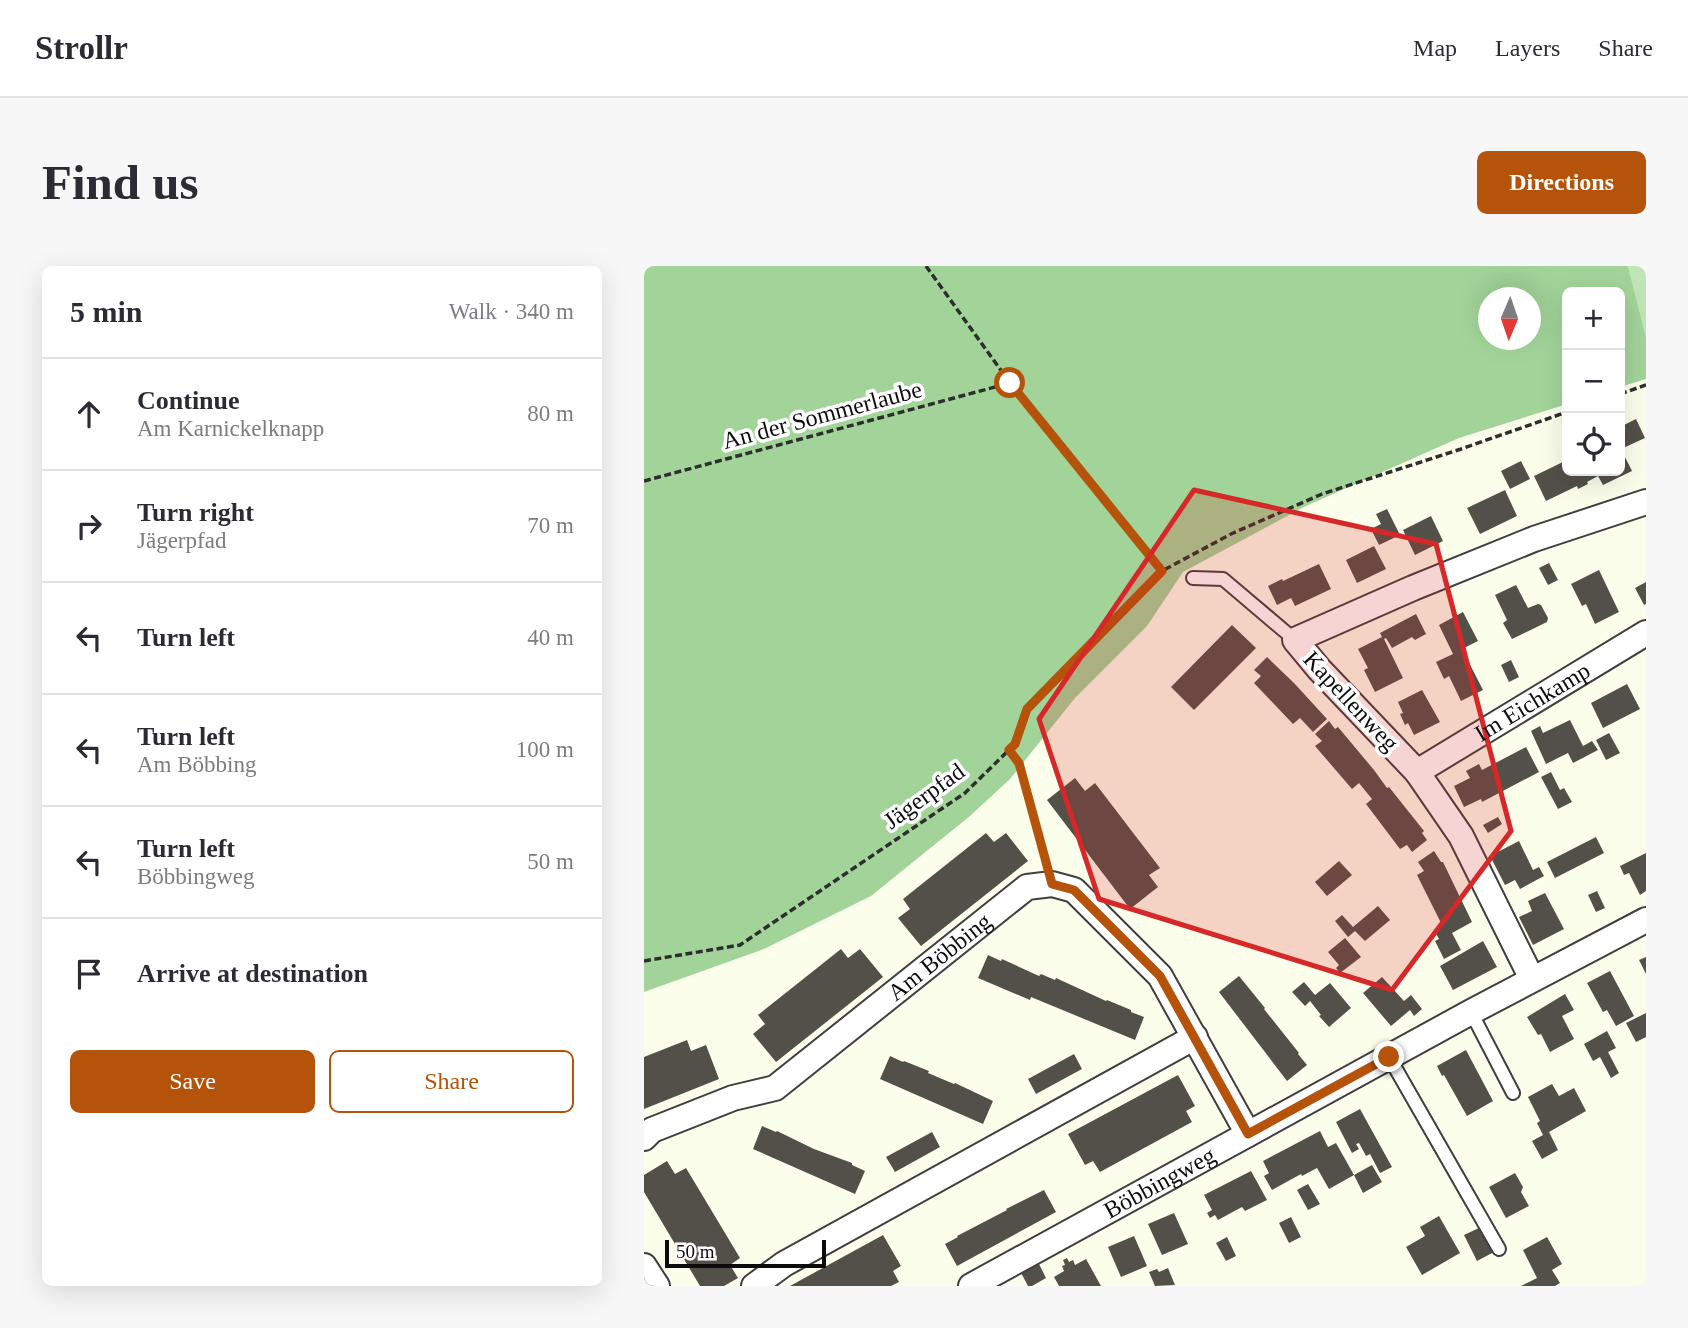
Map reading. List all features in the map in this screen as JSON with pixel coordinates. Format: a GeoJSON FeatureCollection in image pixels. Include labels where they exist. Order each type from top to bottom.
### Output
{"type":"FeatureCollection","features":[{"type":"Feature","properties":{"kind":"street","name":"Kapellenweg"},"geometry":{"type":"LineString","coordinates":[[1532,979],[1461,836],[1417,772],[1295,640],[1413,587],[1534,539],[1646,502]]}},
{"type":"Feature","properties":{"kind":"street","name":"Im Eichkamp"},"geometry":{"type":"LineString","coordinates":[[1417,772],[1646,632]]}},
{"type":"Feature","properties":{"kind":"street"},"geometry":{"type":"LineString","coordinates":[[1052,884],[1074,890],[1160,976],[1248,1134]]}},
{"type":"Feature","properties":{"kind":"street","name":"Am Böbbing"},"geometry":{"type":"LineString","coordinates":[[644,1138],[652,1130],[733,1098],[775,1088],[1027,887],[1052,884]]}},
{"type":"Feature","properties":{"kind":"street","name":"Böbbingweg"},"geometry":{"type":"LineString","coordinates":[[971,1286],[1471,1012],[1646,920]]}},
{"type":"Feature","properties":{"kind":"street"},"geometry":{"type":"LineString","coordinates":[[754,1286],[784,1264],[1195,1037]]}},
{"type":"Feature","properties":{"kind":"street"},"geometry":{"type":"LineString","coordinates":[[644,1266],[657,1286]]}},
{"type":"Feature","properties":{"kind":"lane"},"geometry":{"type":"LineString","coordinates":[[1193,578],[1223,579],[1295,640]]}},
{"type":"Feature","properties":{"kind":"lane"},"geometry":{"type":"LineString","coordinates":[[1471,1012],[1513,1093]]}},
{"type":"Feature","properties":{"kind":"lane"},"geometry":{"type":"LineString","coordinates":[[1389,1057],[1499,1250]]}},
{"type":"Feature","properties":{"kind":"path"},"geometry":{"type":"LineString","coordinates":[[926,266],[1010,383],[1162,571]]}},
{"type":"Feature","properties":{"kind":"path","name":"An der Sommerlaube"},"geometry":{"type":"LineString","coordinates":[[644,481],[1010,383]]}},
{"type":"Feature","properties":{"kind":"path"},"geometry":{"type":"LineString","coordinates":[[1625,392],[1646,385]]}},
{"type":"Feature","properties":{"kind":"path","name":"Jägerpfad"},"geometry":{"type":"LineString","coordinates":[[644,961],[740,945],[965,793],[1015,744],[1027,709],[1162,571],[1231,534],[1322,494],[1564,413]]}},
{"type":"Feature","properties":{"kind":"path"},"geometry":{"type":"LineString","coordinates":[[1009,750],[1019,763],[1052,884]]}},
{"type":"Feature","properties":{"kind":"highlighted area"},"geometry":{"type":"Polygon","coordinates":[[[1194,490],[1436,544],[1511,831],[1392,990],[1099,899],[1039,719],[1194,490]]]}},
{"type":"Feature","properties":{"kind":"green space"},"geometry":{"type":"Polygon","coordinates":[[[644,266],[1628,266],[1646,337],[1646,379],[1625,385],[1625,287],[1562,287],[1562,406],[1459,438],[1306,506],[1183,572],[1147,626],[1075,698],[1010,779],[970,816],[871,896],[764,949],[644,992],[644,266]]]}},
{"type":"Feature","properties":{"kind":"green space"},"geometry":{"type":"Polygon","coordinates":[[[1628,266],[1646,266],[1646,337],[1628,266]]]}},
{"type":"Feature","properties":{"kind":"building"},"geometry":{"type":"Polygon","coordinates":[[[1636,419],[1645,438],[1625,447],[1625,424],[1636,419]]]}},
{"type":"Feature","properties":{"kind":"building"},"geometry":{"type":"Polygon","coordinates":[[[1625,457],[1632,471],[1625,474],[1625,457]]]}},
{"type":"Feature","properties":{"kind":"building"},"geometry":{"type":"Polygon","coordinates":[[[1521,461],[1530,479],[1510,489],[1501,471],[1521,461]]]}},
{"type":"Feature","properties":{"kind":"building"},"geometry":{"type":"Polygon","coordinates":[[[1562,462],[1562,476],[1598,476],[1578,489],[1577,486],[1546,501],[1534,476],[1562,462]]]}},
{"type":"Feature","properties":{"kind":"building"},"geometry":{"type":"Polygon","coordinates":[[[1598,476],[1622,476],[1603,485],[1598,476]]]}},
{"type":"Feature","properties":{"kind":"building"},"geometry":{"type":"Polygon","coordinates":[[[1505,490],[1517,516],[1480,534],[1467,508],[1505,490]]]}},
{"type":"Feature","properties":{"kind":"building"},"geometry":{"type":"Polygon","coordinates":[[[1387,509],[1400,535],[1379,545],[1371,529],[1381,524],[1376,514],[1387,509]]]}},
{"type":"Feature","properties":{"kind":"building"},"geometry":{"type":"Polygon","coordinates":[[[1431,516],[1443,541],[1415,555],[1403,530],[1431,516]]]}},
{"type":"Feature","properties":{"kind":"building"},"geometry":{"type":"Polygon","coordinates":[[[1374,546],[1386,569],[1357,583],[1346,560],[1374,546]]]}},
{"type":"Feature","properties":{"kind":"building"},"geometry":{"type":"Polygon","coordinates":[[[1549,563],[1558,580],[1548,585],[1539,568],[1549,563]]]}},
{"type":"Feature","properties":{"kind":"building"},"geometry":{"type":"Polygon","coordinates":[[[1319,564],[1331,589],[1295,606],[1291,598],[1277,605],[1268,586],[1319,564]]]}},
{"type":"Feature","properties":{"kind":"building"},"geometry":{"type":"Polygon","coordinates":[[[1599,570],[1619,612],[1595,624],[1586,604],[1582,606],[1571,584],[1599,570]]]}},
{"type":"Feature","properties":{"kind":"building"},"geometry":{"type":"Polygon","coordinates":[[[1646,582],[1646,604],[1644,605],[1635,588],[1646,582]]]}},
{"type":"Feature","properties":{"kind":"building"},"geometry":{"type":"Polygon","coordinates":[[[1516,585],[1528,608],[1541,605],[1548,618],[1547,622],[1512,639],[1503,623],[1507,620],[1495,595],[1516,585]]]}},
{"type":"Feature","properties":{"kind":"building"},"geometry":{"type":"Polygon","coordinates":[[[1463,612],[1478,641],[1462,649],[1483,690],[1461,701],[1449,676],[1444,679],[1436,662],[1453,654],[1439,625],[1463,612]]]}},
{"type":"Feature","properties":{"kind":"building"},"geometry":{"type":"Polygon","coordinates":[[[1416,614],[1426,634],[1415,640],[1412,637],[1392,648],[1386,638],[1384,639],[1403,678],[1375,692],[1364,670],[1368,668],[1358,649],[1382,637],[1380,633],[1416,614]]]}},
{"type":"Feature","properties":{"kind":"building"},"geometry":{"type":"Polygon","coordinates":[[[1232,625],[1256,648],[1194,710],[1171,687],[1232,625]]]}},
{"type":"Feature","properties":{"kind":"building"},"geometry":{"type":"Polygon","coordinates":[[[1267,657],[1327,719],[1313,732],[1300,718],[1293,724],[1254,683],[1261,676],[1254,670],[1267,657]]]}},
{"type":"Feature","properties":{"kind":"building"},"geometry":{"type":"Polygon","coordinates":[[[1511,660],[1519,677],[1509,682],[1501,665],[1511,660]]]}},
{"type":"Feature","properties":{"kind":"building"},"geometry":{"type":"Polygon","coordinates":[[[1627,684],[1640,709],[1603,728],[1591,703],[1627,684]]]}},
{"type":"Feature","properties":{"kind":"building"},"geometry":{"type":"Polygon","coordinates":[[[1422,690],[1440,722],[1414,735],[1408,723],[1405,725],[1398,702],[1422,690]]]}},
{"type":"Feature","properties":{"kind":"building"},"geometry":{"type":"Polygon","coordinates":[[[1570,720],[1583,746],[1592,741],[1598,750],[1573,763],[1568,753],[1546,764],[1531,731],[1540,726],[1543,733],[1570,720]]]}},
{"type":"Feature","properties":{"kind":"building"},"geometry":{"type":"Polygon","coordinates":[[[1329,721],[1335,729],[1338,727],[1424,831],[1422,833],[1427,840],[1412,852],[1407,845],[1400,849],[1366,804],[1372,799],[1359,783],[1352,789],[1315,746],[1322,741],[1315,734],[1329,721]]]}},
{"type":"Feature","properties":{"kind":"building"},"geometry":{"type":"Polygon","coordinates":[[[1609,733],[1620,753],[1606,760],[1596,740],[1609,733]]]}},
{"type":"Feature","properties":{"kind":"building"},"geometry":{"type":"Polygon","coordinates":[[[1526,747],[1539,772],[1482,802],[1481,799],[1464,807],[1454,786],[1470,778],[1466,771],[1479,764],[1482,770],[1526,747]]]}},
{"type":"Feature","properties":{"kind":"building"},"geometry":{"type":"Polygon","coordinates":[[[1551,772],[1560,790],[1564,788],[1572,802],[1558,809],[1541,777],[1551,772]]]}},
{"type":"Feature","properties":{"kind":"building"},"geometry":{"type":"Polygon","coordinates":[[[1075,778],[1085,791],[1095,783],[1160,868],[1149,875],[1158,887],[1130,909],[1047,800],[1075,778]]]}},
{"type":"Feature","properties":{"kind":"building"},"geometry":{"type":"Polygon","coordinates":[[[1498,817],[1502,824],[1488,833],[1483,825],[1498,817]]]}},
{"type":"Feature","properties":{"kind":"building"},"geometry":{"type":"Polygon","coordinates":[[[986,833],[994,842],[1006,833],[1028,861],[921,946],[898,918],[910,909],[903,899],[986,833]]]}},
{"type":"Feature","properties":{"kind":"building"},"geometry":{"type":"Polygon","coordinates":[[[1596,837],[1604,853],[1555,878],[1547,862],[1596,837]]]}},
{"type":"Feature","properties":{"kind":"building"},"geometry":{"type":"Polygon","coordinates":[[[1519,841],[1533,870],[1539,867],[1544,876],[1520,889],[1515,880],[1505,885],[1490,856],[1519,841]]]}},
{"type":"Feature","properties":{"kind":"building"},"geometry":{"type":"Polygon","coordinates":[[[1434,851],[1443,862],[1472,922],[1452,933],[1461,950],[1444,959],[1435,941],[1439,939],[1434,930],[1442,925],[1417,875],[1424,871],[1418,862],[1434,851]]]}},
{"type":"Feature","properties":{"kind":"building"},"geometry":{"type":"Polygon","coordinates":[[[1646,853],[1646,891],[1640,895],[1629,873],[1624,875],[1620,866],[1646,853]]]}},
{"type":"Feature","properties":{"kind":"building"},"geometry":{"type":"Polygon","coordinates":[[[1339,861],[1352,875],[1327,896],[1315,882],[1339,861]]]}},
{"type":"Feature","properties":{"kind":"building"},"geometry":{"type":"Polygon","coordinates":[[[1597,891],[1605,908],[1596,912],[1588,895],[1597,891]]]}},
{"type":"Feature","properties":{"kind":"building"},"geometry":{"type":"Polygon","coordinates":[[[1545,893],[1564,929],[1533,945],[1519,917],[1532,911],[1528,901],[1545,893]]]}},
{"type":"Feature","properties":{"kind":"building"},"geometry":{"type":"Polygon","coordinates":[[[1378,906],[1390,920],[1365,941],[1355,931],[1348,937],[1335,921],[1342,915],[1353,927],[1378,906]]]}},
{"type":"Feature","properties":{"kind":"building"},"geometry":{"type":"Polygon","coordinates":[[[1345,938],[1361,957],[1340,973],[1336,968],[1339,965],[1328,952],[1345,938]]]}},
{"type":"Feature","properties":{"kind":"building"},"geometry":{"type":"Polygon","coordinates":[[[1483,941],[1497,967],[1453,990],[1440,966],[1483,941]]]}},
{"type":"Feature","properties":{"kind":"building"},"geometry":{"type":"Polygon","coordinates":[[[841,949],[848,958],[860,949],[883,977],[776,1062],[753,1034],[765,1024],[758,1015],[841,949]]]}},
{"type":"Feature","properties":{"kind":"building"},"geometry":{"type":"Polygon","coordinates":[[[988,955],[1039,976],[1041,974],[1055,980],[1056,978],[1144,1017],[1135,1040],[978,978],[988,955]]]}},
{"type":"Feature","properties":{"kind":"building"},"geometry":{"type":"Polygon","coordinates":[[[1646,957],[1646,974],[1639,960],[1646,957]]]}},
{"type":"Feature","properties":{"kind":"building"},"geometry":{"type":"Polygon","coordinates":[[[1610,971],[1634,1016],[1616,1026],[1607,1010],[1603,1012],[1587,983],[1610,971]]]}},
{"type":"Feature","properties":{"kind":"building"},"geometry":{"type":"Polygon","coordinates":[[[1239,976],[1307,1065],[1287,1081],[1219,992],[1239,976]]]}},
{"type":"Feature","properties":{"kind":"building"},"geometry":{"type":"Polygon","coordinates":[[[1382,977],[1404,1001],[1411,995],[1422,1009],[1414,1016],[1410,1010],[1391,1026],[1363,993],[1382,977]]]}},
{"type":"Feature","properties":{"kind":"building"},"geometry":{"type":"Polygon","coordinates":[[[1304,982],[1315,995],[1330,983],[1351,1008],[1329,1027],[1310,1001],[1305,1006],[1292,992],[1304,982]]]}},
{"type":"Feature","properties":{"kind":"building"},"geometry":{"type":"Polygon","coordinates":[[[1565,994],[1574,1010],[1562,1016],[1574,1039],[1550,1052],[1541,1034],[1538,1035],[1527,1017],[1565,994]]]}},
{"type":"Feature","properties":{"kind":"building"},"geometry":{"type":"Polygon","coordinates":[[[1646,1013],[1646,1037],[1636,1042],[1626,1023],[1646,1013]]]}},
{"type":"Feature","properties":{"kind":"building"},"geometry":{"type":"Polygon","coordinates":[[[1607,1031],[1616,1048],[1608,1052],[1619,1073],[1611,1078],[1600,1057],[1593,1061],[1584,1044],[1607,1031]]]}},
{"type":"Feature","properties":{"kind":"building"},"geometry":{"type":"Polygon","coordinates":[[[687,1040],[691,1051],[706,1045],[719,1079],[644,1109],[644,1057],[687,1040]]]}},
{"type":"Feature","properties":{"kind":"building"},"geometry":{"type":"Polygon","coordinates":[[[1466,1050],[1493,1101],[1467,1116],[1437,1066],[1466,1050]]]}},
{"type":"Feature","properties":{"kind":"building"},"geometry":{"type":"Polygon","coordinates":[[[1074,1054],[1082,1069],[1036,1094],[1028,1079],[1074,1054]]]}},
{"type":"Feature","properties":{"kind":"building"},"geometry":{"type":"Polygon","coordinates":[[[890,1056],[993,1101],[983,1124],[880,1079],[890,1056]]]}},
{"type":"Feature","properties":{"kind":"building"},"geometry":{"type":"Polygon","coordinates":[[[1178,1075],[1195,1106],[1186,1111],[1192,1122],[1100,1172],[1093,1161],[1085,1165],[1068,1134],[1178,1075]]]}},
{"type":"Feature","properties":{"kind":"building"},"geometry":{"type":"Polygon","coordinates":[[[1552,1084],[1559,1096],[1574,1088],[1586,1111],[1549,1132],[1558,1150],[1542,1159],[1532,1141],[1543,1135],[1537,1123],[1540,1121],[1528,1097],[1552,1084]]]}},
{"type":"Feature","properties":{"kind":"building"},"geometry":{"type":"Polygon","coordinates":[[[1360,1109],[1392,1167],[1380,1173],[1370,1154],[1366,1156],[1359,1143],[1356,1144],[1359,1149],[1352,1153],[1336,1122],[1360,1109]]]}},
{"type":"Feature","properties":{"kind":"building"},"geometry":{"type":"Polygon","coordinates":[[[762,1126],[852,1163],[865,1171],[855,1194],[753,1149],[762,1126]]]}},
{"type":"Feature","properties":{"kind":"building"},"geometry":{"type":"Polygon","coordinates":[[[1320,1131],[1328,1147],[1336,1143],[1354,1175],[1329,1189],[1317,1168],[1272,1190],[1264,1176],[1269,1173],[1263,1161],[1320,1131]]]}},
{"type":"Feature","properties":{"kind":"building"},"geometry":{"type":"Polygon","coordinates":[[[932,1132],[940,1147],[895,1172],[886,1157],[932,1132]]]}},
{"type":"Feature","properties":{"kind":"building"},"geometry":{"type":"Polygon","coordinates":[[[667,1161],[675,1174],[686,1168],[740,1258],[730,1265],[738,1278],[724,1286],[700,1286],[644,1192],[644,1175],[667,1161]]]}},
{"type":"Feature","properties":{"kind":"building"},"geometry":{"type":"Polygon","coordinates":[[[1372,1165],[1382,1182],[1363,1193],[1354,1175],[1372,1165]]]}},
{"type":"Feature","properties":{"kind":"building"},"geometry":{"type":"Polygon","coordinates":[[[1251,1171],[1267,1200],[1245,1211],[1242,1207],[1218,1220],[1215,1215],[1210,1218],[1207,1213],[1212,1210],[1204,1195],[1251,1171]]]}},
{"type":"Feature","properties":{"kind":"building"},"geometry":{"type":"Polygon","coordinates":[[[1515,1173],[1529,1206],[1506,1218],[1489,1187],[1515,1173]]]}},
{"type":"Feature","properties":{"kind":"building"},"geometry":{"type":"Polygon","coordinates":[[[1308,1184],[1320,1204],[1308,1210],[1297,1190],[1308,1184]]]}},
{"type":"Feature","properties":{"kind":"building"},"geometry":{"type":"Polygon","coordinates":[[[1044,1190],[1056,1212],[957,1266],[945,1244],[1044,1190]]]}},
{"type":"Feature","properties":{"kind":"building"},"geometry":{"type":"Polygon","coordinates":[[[1174,1213],[1188,1244],[1162,1255],[1148,1224],[1174,1213]]]}},
{"type":"Feature","properties":{"kind":"building"},"geometry":{"type":"Polygon","coordinates":[[[1439,1216],[1460,1253],[1422,1275],[1406,1247],[1425,1236],[1420,1227],[1439,1216]]]}},
{"type":"Feature","properties":{"kind":"building"},"geometry":{"type":"Polygon","coordinates":[[[1291,1217],[1301,1237],[1289,1243],[1279,1223],[1291,1217]]]}},
{"type":"Feature","properties":{"kind":"building"},"geometry":{"type":"Polygon","coordinates":[[[1481,1227],[1494,1252],[1477,1261],[1464,1235],[1481,1227]]]}},
{"type":"Feature","properties":{"kind":"building"},"geometry":{"type":"Polygon","coordinates":[[[883,1235],[901,1266],[893,1271],[899,1282],[891,1286],[790,1286],[883,1235]]]}},
{"type":"Feature","properties":{"kind":"building"},"geometry":{"type":"Polygon","coordinates":[[[1134,1236],[1147,1266],[1121,1277],[1108,1247],[1134,1236]]]}},
{"type":"Feature","properties":{"kind":"building"},"geometry":{"type":"Polygon","coordinates":[[[1227,1237],[1236,1256],[1226,1261],[1216,1243],[1227,1237]]]}},
{"type":"Feature","properties":{"kind":"building"},"geometry":{"type":"Polygon","coordinates":[[[1547,1237],[1562,1264],[1552,1270],[1560,1283],[1555,1286],[1521,1286],[1537,1278],[1523,1250],[1547,1237]]]}},
{"type":"Feature","properties":{"kind":"building"},"geometry":{"type":"Polygon","coordinates":[[[1067,1258],[1069,1262],[1073,1260],[1075,1265],[1086,1259],[1101,1286],[1059,1286],[1054,1277],[1064,1271],[1063,1260],[1067,1258]]]}},
{"type":"Feature","properties":{"kind":"building"},"geometry":{"type":"Polygon","coordinates":[[[1037,1260],[1046,1278],[1028,1286],[1019,1269],[1037,1260]]]}},
{"type":"Feature","properties":{"kind":"building"},"geometry":{"type":"Polygon","coordinates":[[[1168,1268],[1175,1285],[1155,1286],[1149,1272],[1168,1268]]]}},
{"type":"Feature","properties":{"kind":"route"},"geometry":{"type":"LineString","coordinates":[[1010,383],[1162,571],[1027,709],[1015,744],[1009,750],[1019,763],[1052,884],[1074,890],[1160,976],[1248,1134],[1389,1057]]}}]}
